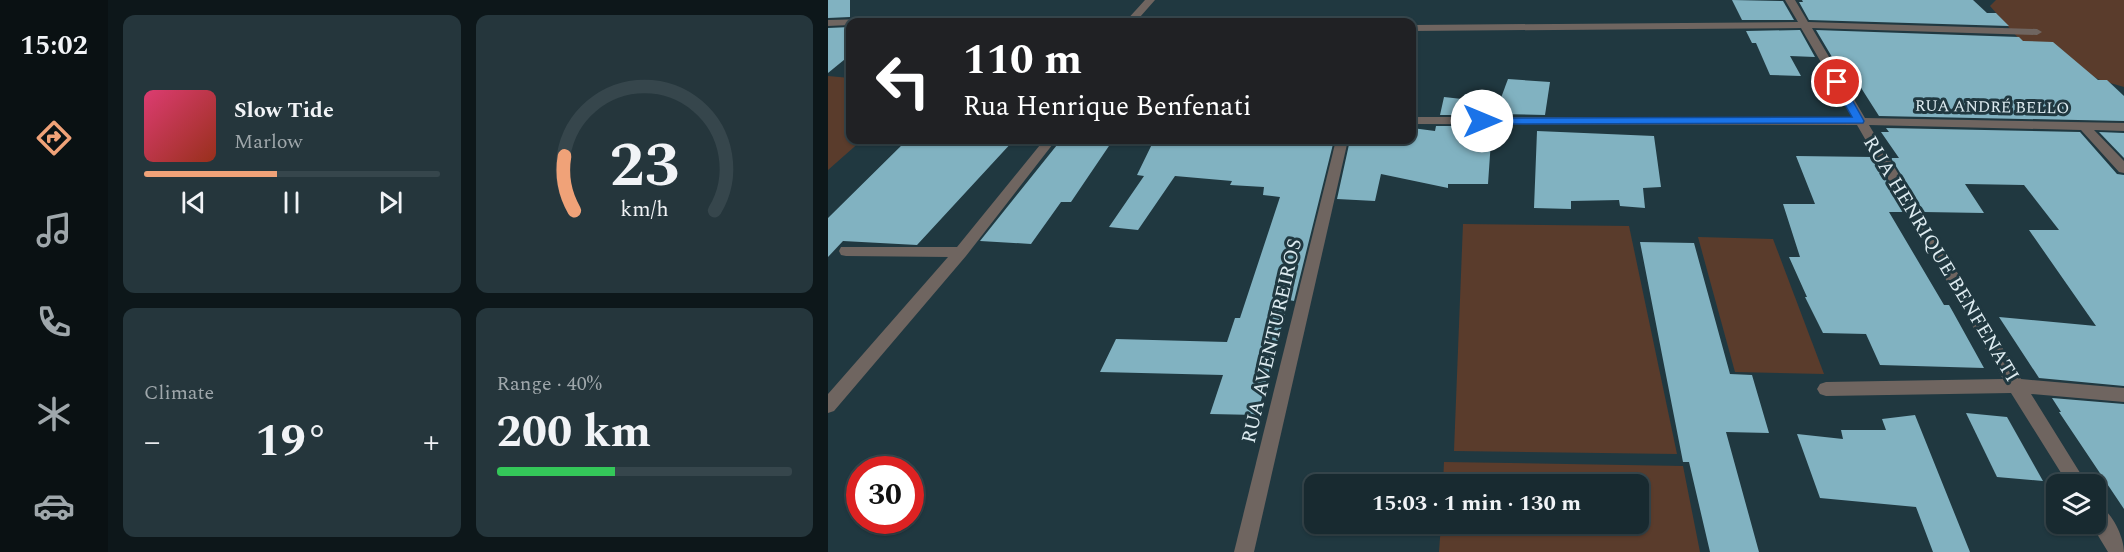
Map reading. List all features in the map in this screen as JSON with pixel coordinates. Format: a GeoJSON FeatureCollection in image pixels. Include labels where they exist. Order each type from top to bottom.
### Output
{"type":"FeatureCollection","features":[{"type":"Feature","properties":{"kind":"street"},"geometry":{"type":"LineString","coordinates":[[1135,18],[1150,0]]}},
{"type":"Feature","properties":{"kind":"street","name":"RUA HENRIQUE BENFENATI"},"geometry":{"type":"LineString","coordinates":[[1790,0],[2016,386],[2072,474]]}},
{"type":"Feature","properties":{"kind":"street"},"geometry":{"type":"LineString","coordinates":[[828,23],[846,23]]}},
{"type":"Feature","properties":{"kind":"street"},"geometry":{"type":"LineString","coordinates":[[1416,28],[1804,25],[2037,32]]}},
{"type":"Feature","properties":{"kind":"street","name":"RUA ANDRÉ BELLO"},"geometry":{"type":"LineString","coordinates":[[1416,121],[1859,121],[2124,127]]}},
{"type":"Feature","properties":{"kind":"street"},"geometry":{"type":"LineString","coordinates":[[2084,126],[2124,170]]}},
{"type":"Feature","properties":{"kind":"street"},"geometry":{"type":"LineString","coordinates":[[828,406],[961,252],[1047,144]]}},
{"type":"Feature","properties":{"kind":"street","name":"RUA AVENTUREIROS"},"geometry":{"type":"LineString","coordinates":[[1244,552],[1341,144]]}},
{"type":"Feature","properties":{"kind":"street"},"geometry":{"type":"LineString","coordinates":[[846,251],[961,252]]}},
{"type":"Feature","properties":{"kind":"street"},"geometry":{"type":"LineString","coordinates":[[1826,389],[2016,386],[2124,395]]}},
{"type":"Feature","properties":{"kind":"street"},"geometry":{"type":"LineString","coordinates":[[2106,529],[2120,552]]}},
{"type":"Feature","properties":{"kind":"shaded area"},"geometry":{"type":"Polygon","coordinates":[[[1996,0],[2124,0],[2124,87],[2100,80],[2020,40],[1990,6],[1996,0]]]}},
{"type":"Feature","properties":{"kind":"shaded area"},"geometry":{"type":"Polygon","coordinates":[[[828,76],[846,78],[846,112],[844,114],[846,115],[846,144],[857,144],[828,170],[828,76]]]}},
{"type":"Feature","properties":{"kind":"shaded area"},"geometry":{"type":"Polygon","coordinates":[[[1463,224],[1629,226],[1677,454],[1454,451],[1463,224]]]}},
{"type":"Feature","properties":{"kind":"shaded area"},"geometry":{"type":"Polygon","coordinates":[[[1698,237],[1773,239],[1824,374],[1735,372],[1698,237]]]}},
{"type":"Feature","properties":{"kind":"shaded area"},"geometry":{"type":"Polygon","coordinates":[[[1444,462],[1683,466],[1700,552],[1439,552],[1440,534],[1649,534],[1649,474],[1443,474],[1444,462]]]}},
{"type":"Feature","properties":{"kind":"building"},"geometry":{"type":"Polygon","coordinates":[[[828,0],[850,0],[850,17],[828,18],[828,0]]]}},
{"type":"Feature","properties":{"kind":"building"},"geometry":{"type":"Polygon","coordinates":[[[1732,0],[1783,1],[1794,20],[1742,20],[1732,0]]]}},
{"type":"Feature","properties":{"kind":"building"},"geometry":{"type":"Polygon","coordinates":[[[1802,0],[1973,0],[1987,13],[1996,13],[2009,26],[1809,20],[1799,2],[1803,2],[1802,0]]]}},
{"type":"Feature","properties":{"kind":"building"},"geometry":{"type":"Polygon","coordinates":[[[846,27],[846,58],[828,73],[828,28],[846,27]]]}},
{"type":"Feature","properties":{"kind":"building"},"geometry":{"type":"Polygon","coordinates":[[[1800,30],[1815,57],[1790,56],[1801,76],[1770,75],[1756,43],[1752,43],[1746,31],[1800,30]]]}},
{"type":"Feature","properties":{"kind":"building"},"geometry":{"type":"Polygon","coordinates":[[[1816,30],[2019,37],[2023,41],[2053,42],[2098,80],[2107,80],[2124,96],[2124,121],[1879,116],[1842,58],[1832,57],[1816,30]]]}},
{"type":"Feature","properties":{"kind":"building"},"geometry":{"type":"Polygon","coordinates":[[[1508,79],[1550,82],[1545,115],[1495,114],[1508,79]]]}},
{"type":"Feature","properties":{"kind":"building"},"geometry":{"type":"Polygon","coordinates":[[[1465,94],[1494,97],[1493,115],[1440,115],[1444,97],[1462,99],[1465,94]]]}},
{"type":"Feature","properties":{"kind":"building"},"geometry":{"type":"Polygon","coordinates":[[[1436,126],[1492,126],[1488,184],[1448,184],[1448,188],[1381,174],[1375,201],[1337,199],[1349,144],[1416,144],[1416,129],[1435,131],[1436,126]]]}},
{"type":"Feature","properties":{"kind":"building"},"geometry":{"type":"Polygon","coordinates":[[[1886,128],[2080,132],[2117,174],[2124,175],[2124,386],[2039,378],[1999,317],[2096,326],[2029,230],[2059,230],[2024,185],[1965,184],[1984,213],[1924,212],[1891,158],[1899,158],[1881,132],[1889,132],[1886,128]]]}},
{"type":"Feature","properties":{"kind":"building"},"geometry":{"type":"Polygon","coordinates":[[[1537,131],[1654,136],[1661,187],[1643,188],[1645,208],[1620,206],[1619,200],[1571,201],[1571,209],[1534,208],[1537,131]]]}},
{"type":"Feature","properties":{"kind":"building"},"geometry":{"type":"Polygon","coordinates":[[[2099,132],[2124,133],[2124,158],[2099,132]]]}},
{"type":"Feature","properties":{"kind":"building"},"geometry":{"type":"Polygon","coordinates":[[[903,144],[1010,144],[917,245],[843,241],[828,257],[828,218],[903,144]]]}},
{"type":"Feature","properties":{"kind":"building"},"geometry":{"type":"Polygon","coordinates":[[[1058,144],[1110,144],[1071,202],[1061,202],[1031,244],[980,241],[1058,144]]]}},
{"type":"Feature","properties":{"kind":"building"},"geometry":{"type":"Polygon","coordinates":[[[1152,144],[1283,146],[1284,144],[1333,144],[1294,301],[1289,300],[1257,415],[1210,414],[1223,375],[1100,372],[1116,339],[1227,342],[1235,318],[1240,318],[1280,197],[1263,195],[1264,187],[1230,185],[1232,181],[1175,176],[1138,230],[1109,227],[1144,176],[1137,175],[1152,144]]]}},
{"type":"Feature","properties":{"kind":"building"},"geometry":{"type":"Polygon","coordinates":[[[1796,156],[1873,157],[1904,212],[1889,212],[1944,305],[1949,305],[1984,368],[1880,365],[1866,334],[1823,333],[1789,257],[1800,257],[1783,204],[1815,204],[1796,156]]]}},
{"type":"Feature","properties":{"kind":"building"},"geometry":{"type":"Polygon","coordinates":[[[1640,242],[1694,243],[1730,374],[1752,375],[1769,433],[1726,432],[1759,552],[1710,552],[1689,462],[1683,462],[1640,242]]]}},
{"type":"Feature","properties":{"kind":"building"},"geometry":{"type":"Polygon","coordinates":[[[2052,398],[2124,404],[2124,509],[2106,482],[2106,474],[2101,474],[2059,412],[2061,412],[2052,398]]]}},
{"type":"Feature","properties":{"kind":"building"},"geometry":{"type":"Polygon","coordinates":[[[1966,413],[2007,417],[2043,481],[1997,477],[1966,413]]]}},
{"type":"Feature","properties":{"kind":"building"},"geometry":{"type":"Polygon","coordinates":[[[1915,415],[1970,552],[1933,552],[1916,507],[1820,498],[1797,434],[1843,439],[1841,430],[1886,430],[1882,419],[1915,415]]]}},
{"type":"Feature","properties":{"kind":"route"},"geometry":{"type":"LineString","coordinates":[[1482,121],[1859,121],[1837,82]]}}]}
